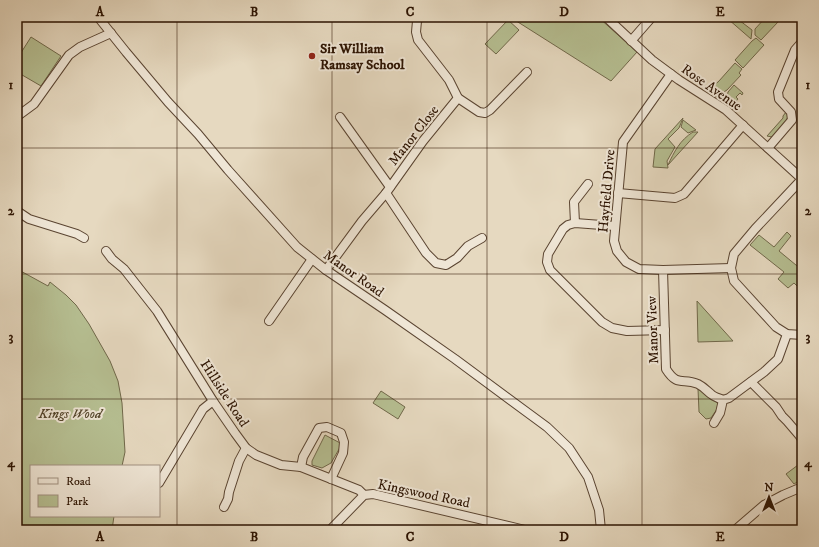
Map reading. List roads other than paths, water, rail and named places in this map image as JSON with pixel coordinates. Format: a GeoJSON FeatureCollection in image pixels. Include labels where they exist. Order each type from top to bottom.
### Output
{"type":"FeatureCollection","features":[{"type":"Feature","properties":{"kind":"street","name":"Manor Road"},"geometry":{"type":"LineString","coordinates":[[98,17],[126,52],[297,248],[528,413],[569,448],[588,476],[598,510],[601,530]]}},
{"type":"Feature","properties":{"kind":"street"},"geometry":{"type":"LineString","coordinates":[[420,17],[416,32],[418,40],[449,80],[458,98],[479,112],[485,113],[490,110],[527,72]]}},
{"type":"Feature","properties":{"kind":"street","name":"Rose Avenue"},"geometry":{"type":"LineString","coordinates":[[606,17],[652,60],[726,110],[802,179]]}},
{"type":"Feature","properties":{"kind":"street"},"geometry":{"type":"LineString","coordinates":[[631,40],[652,17]]}},
{"type":"Feature","properties":{"kind":"street"},"geometry":{"type":"LineString","coordinates":[[17,115],[34,104],[69,55],[80,47],[111,33]]}},
{"type":"Feature","properties":{"kind":"street"},"geometry":{"type":"LineString","coordinates":[[768,148],[792,120],[791,112],[779,100],[778,92],[795,50],[802,42]]}},
{"type":"Feature","properties":{"kind":"street","name":"Hayfield Drive"},"geometry":{"type":"LineString","coordinates":[[671,74],[623,142],[614,241],[617,251],[626,262],[639,269],[662,270],[731,268]]}},
{"type":"Feature","properties":{"kind":"street","name":"Manor Close"},"geometry":{"type":"LineString","coordinates":[[326,270],[362,221],[388,190],[423,142],[458,98]]}},
{"type":"Feature","properties":{"kind":"street","name":"Manor Close"},"geometry":{"type":"LineString","coordinates":[[340,117],[388,190],[426,253],[436,262],[446,265],[457,258],[468,246],[482,238]]}},
{"type":"Feature","properties":{"kind":"street"},"geometry":{"type":"LineString","coordinates":[[618,193],[675,198],[684,194],[743,125]]}},
{"type":"Feature","properties":{"kind":"street"},"geometry":{"type":"LineString","coordinates":[[802,179],[755,229],[734,254],[731,268],[734,281],[776,327],[786,334],[802,335]]}},
{"type":"Feature","properties":{"kind":"street"},"geometry":{"type":"LineString","coordinates":[[575,223],[574,202],[588,184]]}},
{"type":"Feature","properties":{"kind":"street"},"geometry":{"type":"LineString","coordinates":[[17,211],[29,219],[77,234],[84,238]]}},
{"type":"Feature","properties":{"kind":"street"},"geometry":{"type":"LineString","coordinates":[[615,226],[575,223],[568,225],[563,229],[548,254],[547,262],[550,270],[602,322],[612,328],[627,331],[665,330]]}},
{"type":"Feature","properties":{"kind":"street","name":"Hillside Road"},"geometry":{"type":"LineString","coordinates":[[106,251],[112,259],[124,269],[157,311],[213,401],[246,448],[256,455],[282,464],[301,467],[332,479],[358,490],[364,495]]}},
{"type":"Feature","properties":{"kind":"street"},"geometry":{"type":"LineString","coordinates":[[269,321],[312,259]]}},
{"type":"Feature","properties":{"kind":"street","name":"Manor View"},"geometry":{"type":"LineString","coordinates":[[662,270],[666,369],[671,377],[678,382],[692,382],[698,384],[713,396],[723,400]]}},
{"type":"Feature","properties":{"kind":"street"},"geometry":{"type":"LineString","coordinates":[[714,423],[720,412],[723,400],[729,398],[751,382],[778,359],[786,334]]}},
{"type":"Feature","properties":{"kind":"street"},"geometry":{"type":"LineString","coordinates":[[751,382],[776,406],[782,416],[801,436]]}},
{"type":"Feature","properties":{"kind":"street"},"geometry":{"type":"LineString","coordinates":[[160,481],[203,409],[213,401]]}},
{"type":"Feature","properties":{"kind":"street"},"geometry":{"type":"LineString","coordinates":[[301,467],[303,457],[319,428],[327,427],[341,433],[344,442],[343,453],[332,479]]}},
{"type":"Feature","properties":{"kind":"street"},"geometry":{"type":"LineString","coordinates":[[224,507],[228,499],[239,461],[246,448]]}},
{"type":"Feature","properties":{"kind":"street"},"geometry":{"type":"LineString","coordinates":[[735,530],[764,505],[802,487]]}},
{"type":"Feature","properties":{"kind":"street","name":"Kingswood Road"},"geometry":{"type":"LineString","coordinates":[[330,530],[364,495],[373,494],[501,527],[525,530]]}},
{"type":"Feature","properties":{"kind":"place","name":"Sir William Ramsay School"},"geometry":{"type":"Point","coordinates":[312,56]}},
{"type":"Feature","properties":{"kind":"park label","name":"Kings Wood"},"geometry":{"type":"Point","coordinates":[70,413]}}]}
